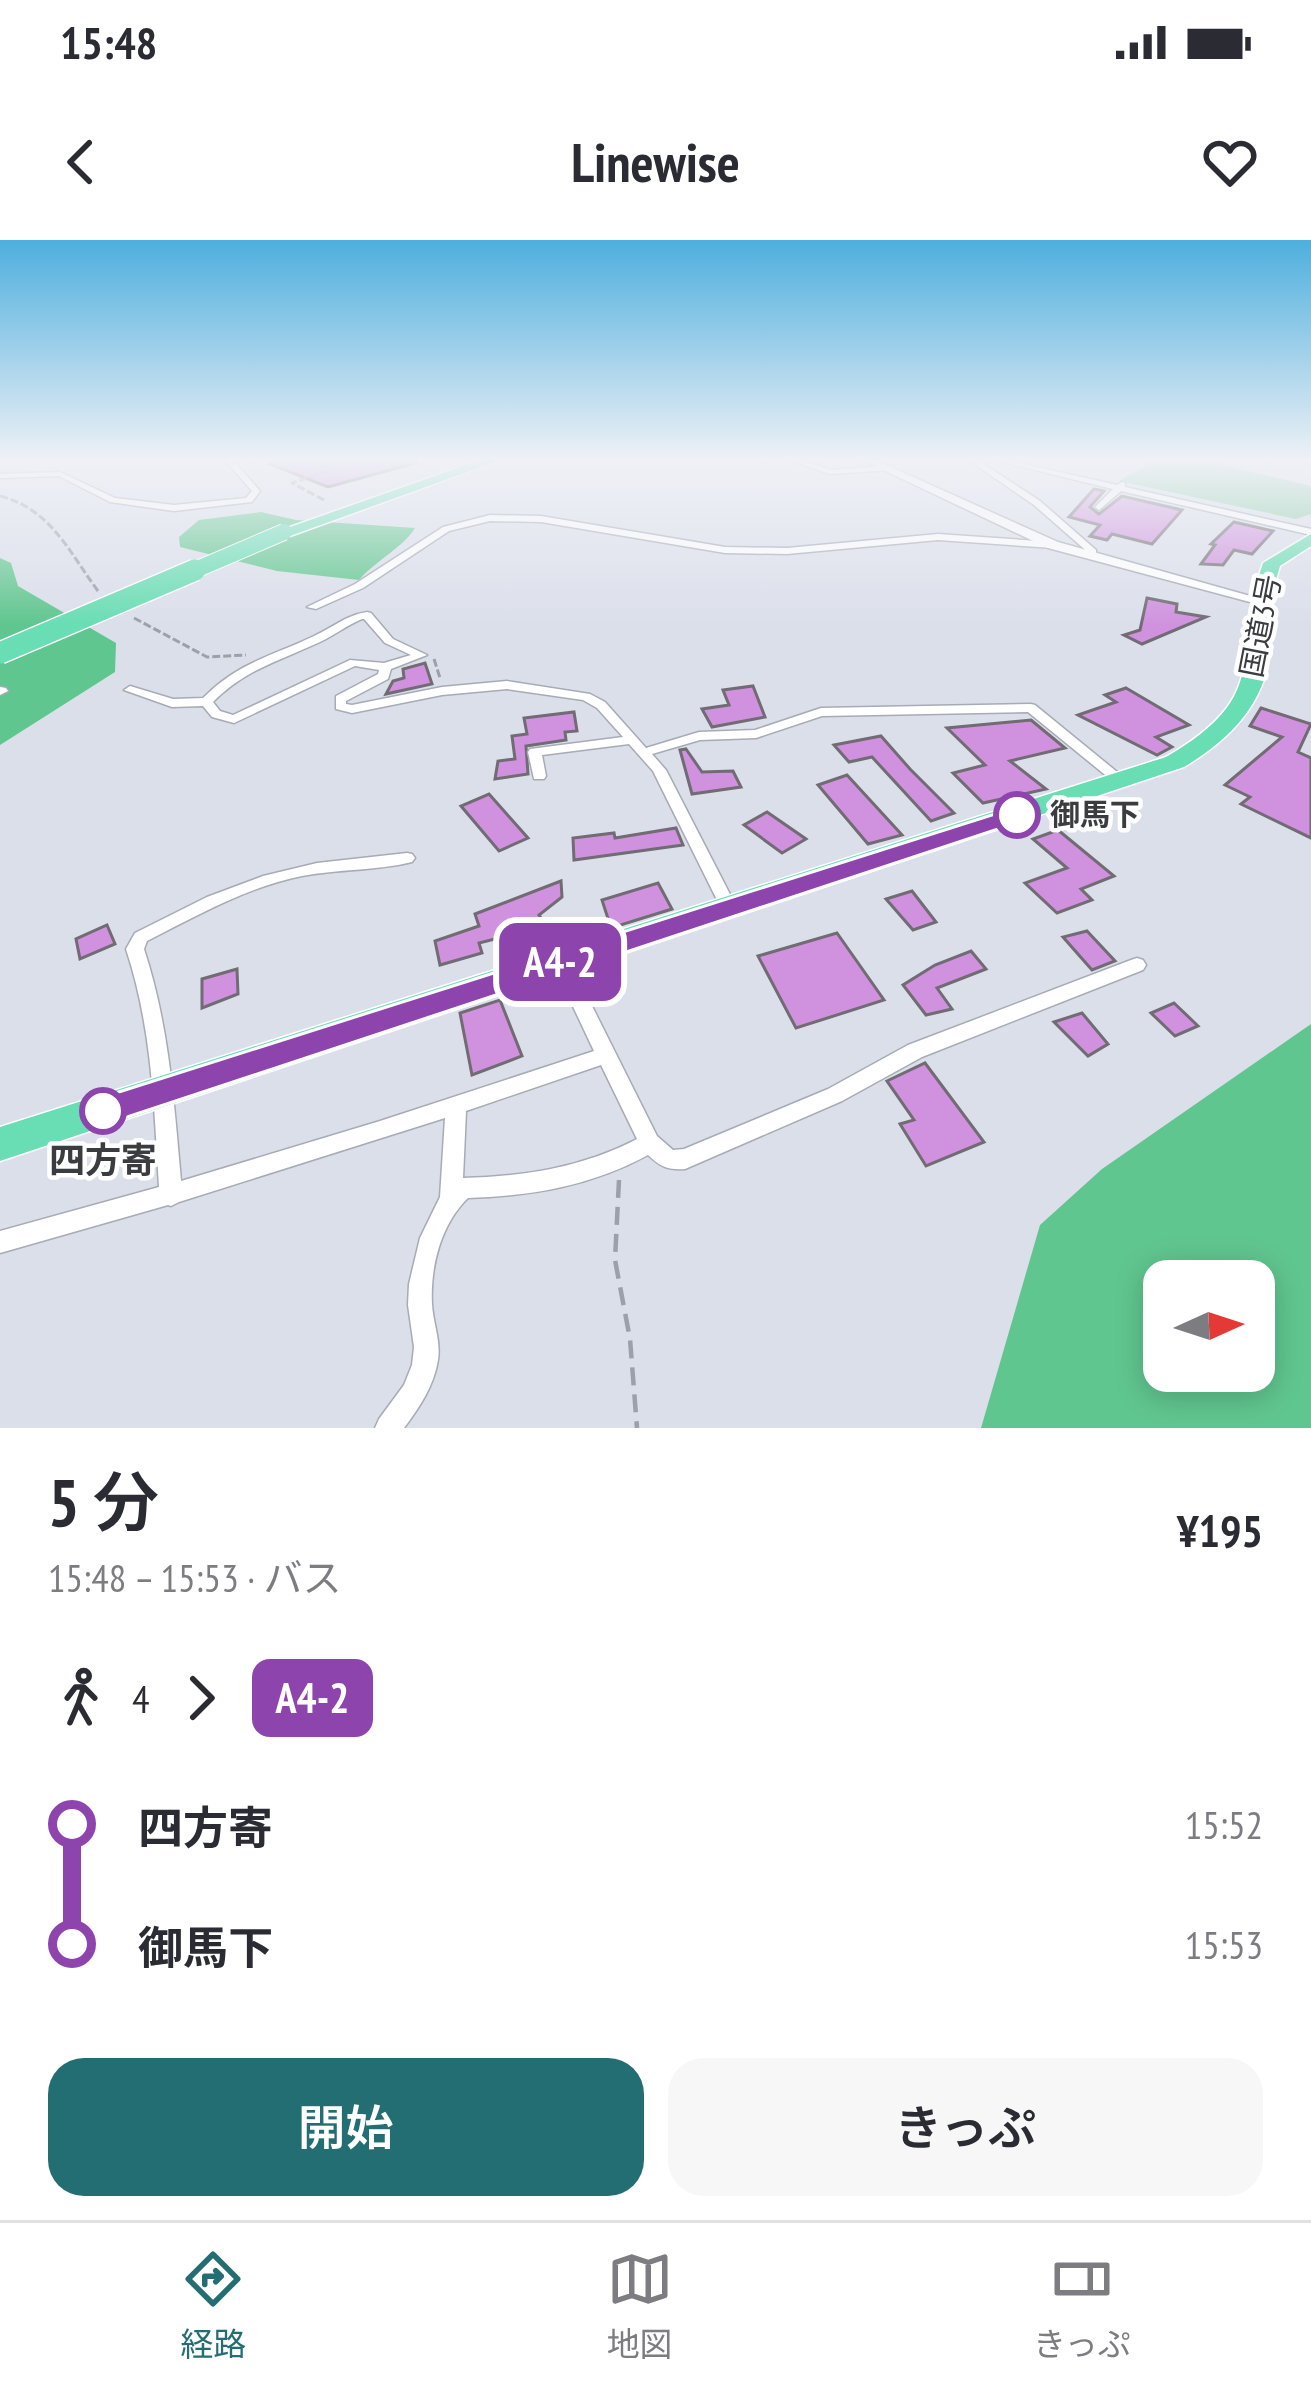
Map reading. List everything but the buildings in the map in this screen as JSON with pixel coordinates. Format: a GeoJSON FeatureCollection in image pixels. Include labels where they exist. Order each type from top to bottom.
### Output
{"type":"FeatureCollection","features":[{"type":"Feature","properties":{"kind":"highway"},"geometry":{"type":"LineString","coordinates":[[0,653],[335,514]]}},
{"type":"Feature","properties":{"kind":"highway","name":"国道3号"},"geometry":{"type":"LineString","coordinates":[[0,1144],[1175,762],[1207,745],[1237,712],[1256,678],[1261,601],[1272,562],[1311,535]]}},
{"type":"Feature","properties":{"kind":"main road"},"geometry":{"type":"LineString","coordinates":[[993,514],[1053,545],[1261,601]]}},
{"type":"Feature","properties":{"kind":"street"},"geometry":{"type":"LineString","coordinates":[[1050,514],[1093,552]]}},
{"type":"Feature","properties":{"kind":"street"},"geometry":{"type":"LineString","coordinates":[[1235,514],[1311,535]]}},
{"type":"Feature","properties":{"kind":"street"},"geometry":{"type":"LineString","coordinates":[[312,608],[359,586],[446,529],[490,518],[542,519],[725,550],[787,550],[938,537],[1053,545]]}},
{"type":"Feature","properties":{"kind":"street"},"geometry":{"type":"LineString","coordinates":[[206,702],[218,686],[254,662],[311,642],[358,615],[367,615],[389,641],[421,655]]}},
{"type":"Feature","properties":{"kind":"street"},"geometry":{"type":"LineString","coordinates":[[206,702],[216,714],[234,719],[354,662],[385,667],[421,655]]}},
{"type":"Feature","properties":{"kind":"street"},"geometry":{"type":"LineString","coordinates":[[385,667],[384,676],[340,699],[340,706],[352,709],[442,691],[507,685],[586,697],[601,705],[659,770],[728,906]]}},
{"type":"Feature","properties":{"kind":"street"},"geometry":{"type":"LineString","coordinates":[[130,690],[172,703],[206,702]]}},
{"type":"Feature","properties":{"kind":"street"},"geometry":{"type":"LineString","coordinates":[[644,753],[699,736],[756,734],[821,712],[1031,708],[1120,781]]}},
{"type":"Feature","properties":{"kind":"street"},"geometry":{"type":"LineString","coordinates":[[539,776],[535,752],[631,740]]}},
{"type":"Feature","properties":{"kind":"street"},"geometry":{"type":"LineString","coordinates":[[171,1196],[148,983],[135,949],[141,937],[244,888],[291,872],[407,858]]}},
{"type":"Feature","properties":{"kind":"street"},"geometry":{"type":"LineString","coordinates":[[561,962],[650,1143],[669,1160],[685,1159],[835,1095],[915,1051],[1137,965]]}},
{"type":"Feature","properties":{"kind":"street"},"geometry":{"type":"LineString","coordinates":[[0,1243],[171,1196],[606,1055]]}},
{"type":"Feature","properties":{"kind":"street"},"geometry":{"type":"LineString","coordinates":[[452,1197],[448,1191],[456,1105]]}},
{"type":"Feature","properties":{"kind":"street"},"geometry":{"type":"LineString","coordinates":[[388,1428],[419,1386],[427,1352],[419,1301],[430,1241],[452,1197],[463,1188],[560,1182],[612,1165],[650,1143]]}},
{"type":"Feature","properties":{"kind":"path"},"geometry":{"type":"LineString","coordinates":[[421,655],[434,659],[442,691]]}},
{"type":"Feature","properties":{"kind":"path"},"geometry":{"type":"LineString","coordinates":[[612,1165],[619,1177],[615,1260],[630,1339],[637,1428]]}},
{"type":"Feature","properties":{"kind":"green space"},"geometry":{"type":"Polygon","coordinates":[[[272,514],[415,528],[359,580],[277,571],[180,547],[179,537],[199,520],[272,514]]]}},
{"type":"Feature","properties":{"kind":"green space"},"geometry":{"type":"Polygon","coordinates":[[[0,558],[11,563],[18,586],[116,643],[115,672],[0,745],[0,558]]]}},
{"type":"Feature","properties":{"kind":"green space"},"geometry":{"type":"Polygon","coordinates":[[[1311,1024],[1311,1428],[981,1428],[1040,1225],[1102,1169],[1311,1024]]]}},
{"type":"Feature","properties":{"kind":"bus line","name":"A4-2"},"geometry":{"type":"LineString","coordinates":[[103,1111],[1017,815]]}},
{"type":"Feature","properties":{"kind":"place","name":"御馬下"},"geometry":{"type":"Point","coordinates":[1017,815]}},
{"type":"Feature","properties":{"kind":"place","name":"四方寄"},"geometry":{"type":"Point","coordinates":[103,1111]}}]}
